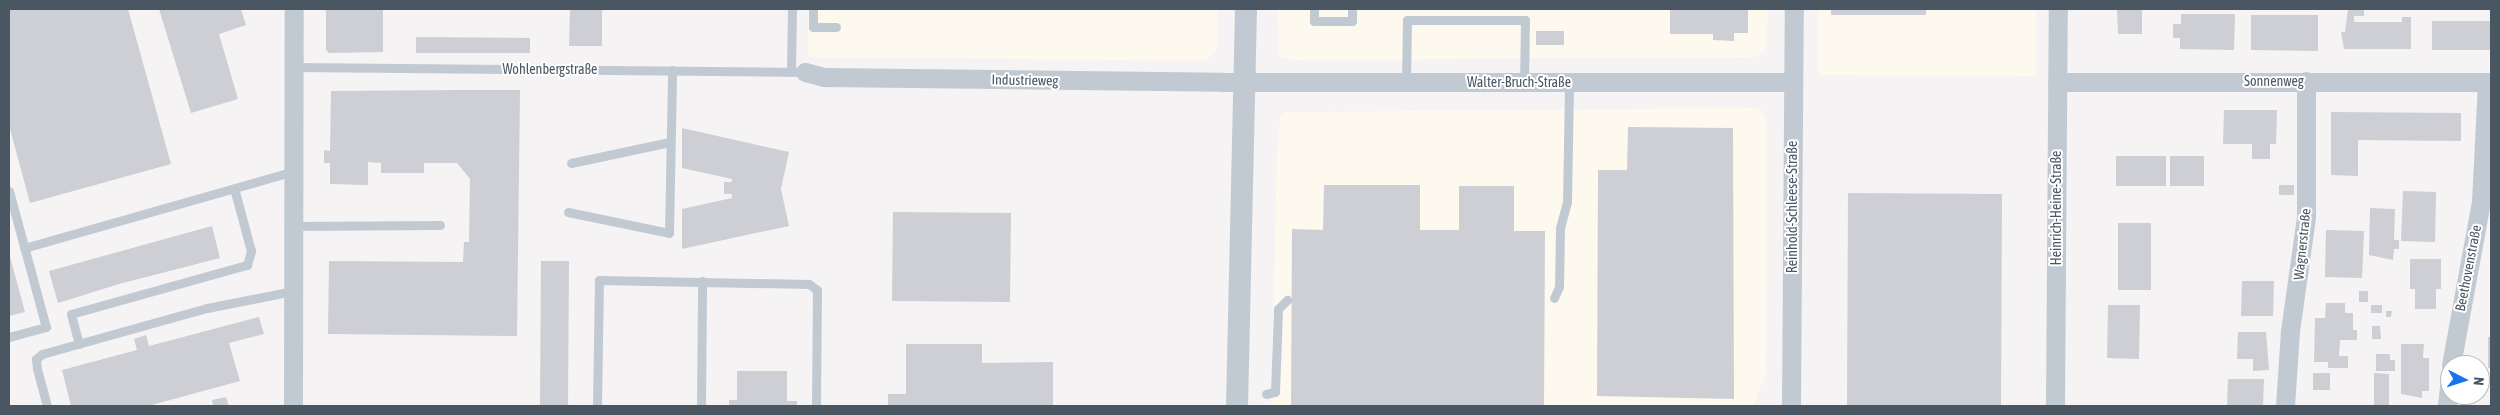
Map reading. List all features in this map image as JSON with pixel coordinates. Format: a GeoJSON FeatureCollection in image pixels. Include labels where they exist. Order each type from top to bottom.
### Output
{"type":"FeatureCollection","features":[{"type":"Feature","properties":{"kind":"street"},"geometry":{"type":"LineString","coordinates":[[293,406],[294,9]]}},
{"type":"Feature","properties":{"kind":"street"},"geometry":{"type":"LineString","coordinates":[[1237,406],[1246,9]]}},
{"type":"Feature","properties":{"kind":"street","name":"Reinhold-Schleese-Straße"},"geometry":{"type":"LineString","coordinates":[[1791,406],[1794,9]]}},
{"type":"Feature","properties":{"kind":"street","name":"Heinrich-Heine-Straße"},"geometry":{"type":"LineString","coordinates":[[2055,406],[2058,9]]}},
{"type":"Feature","properties":{"kind":"street","name":"Industrieweg"},"geometry":{"type":"LineString","coordinates":[[798,72],[824,77],[1245,82]]}},
{"type":"Feature","properties":{"kind":"street","name":"Wagnerstraße"},"geometry":{"type":"LineString","coordinates":[[2285,406],[2290,331],[2306,216],[2306,81]]}},
{"type":"Feature","properties":{"kind":"street","name":"Walter-Bruch-Straße"},"geometry":{"type":"LineString","coordinates":[[1245,82],[1792,82]]}},
{"type":"Feature","properties":{"kind":"street","name":"Sonnenweg"},"geometry":{"type":"LineString","coordinates":[[2057,82],[2489,82]]}},
{"type":"Feature","properties":{"kind":"street","name":"Beethovenstraße"},"geometry":{"type":"LineString","coordinates":[[2453,355],[2481,201],[2489,82]]}},
{"type":"Feature","properties":{"kind":"lane"},"geometry":{"type":"LineString","coordinates":[[792,9],[798,72]]}},
{"type":"Feature","properties":{"kind":"lane"},"geometry":{"type":"LineString","coordinates":[[813,9],[813,27],[836,27]]}},
{"type":"Feature","properties":{"kind":"lane"},"geometry":{"type":"LineString","coordinates":[[1314,9],[1314,21],[1352,21],[1352,9]]}},
{"type":"Feature","properties":{"kind":"lane"},"geometry":{"type":"LineString","coordinates":[[1406,82],[1407,20],[1525,20],[1524,82]]}},
{"type":"Feature","properties":{"kind":"lane","name":"Wohlenbergstraße"},"geometry":{"type":"LineString","coordinates":[[294,67],[798,72]]}},
{"type":"Feature","properties":{"kind":"lane"},"geometry":{"type":"LineString","coordinates":[[568,212],[669,233],[672,70]]}},
{"type":"Feature","properties":{"kind":"lane"},"geometry":{"type":"LineString","coordinates":[[1554,298],[1559,287],[1560,228],[1568,202],[1569,82]]}},
{"type":"Feature","properties":{"kind":"lane"},"geometry":{"type":"LineString","coordinates":[[571,163],[670,142]]}},
{"type":"Feature","properties":{"kind":"lane"},"geometry":{"type":"LineString","coordinates":[[24,248],[294,171]]}},
{"type":"Feature","properties":{"kind":"lane"},"geometry":{"type":"LineString","coordinates":[[79,344],[71,314],[247,265],[251,251],[234,188]]}},
{"type":"Feature","properties":{"kind":"lane"},"geometry":{"type":"LineString","coordinates":[[9,191],[46,326],[9,337]]}},
{"type":"Feature","properties":{"kind":"lane"},"geometry":{"type":"LineString","coordinates":[[294,226],[440,225]]}},
{"type":"Feature","properties":{"kind":"lane"},"geometry":{"type":"LineString","coordinates":[[597,406],[599,280],[809,284],[817,290],[816,406]]}},
{"type":"Feature","properties":{"kind":"lane"},"geometry":{"type":"LineString","coordinates":[[701,406],[702,281]]}},
{"type":"Feature","properties":{"kind":"lane"},"geometry":{"type":"LineString","coordinates":[[47,406],[36,359],[42,354],[207,308],[293,291]]}},
{"type":"Feature","properties":{"kind":"lane"},"geometry":{"type":"LineString","coordinates":[[1266,394],[1275,392],[1278,309],[1287,300]]}},
{"type":"Feature","properties":{"kind":"shaded area"},"geometry":{"type":"Polygon","coordinates":[[[808,9],[1218,9],[1218,46],[1215,53],[1204,61],[808,57],[808,9]]]}},
{"type":"Feature","properties":{"kind":"shaded area"},"geometry":{"type":"Polygon","coordinates":[[[1277,9],[1768,9],[1767,43],[1765,52],[1754,57],[1293,60],[1279,56],[1277,9]]]}},
{"type":"Feature","properties":{"kind":"shaded area"},"geometry":{"type":"Polygon","coordinates":[[[1818,9],[2036,9],[2036,76],[1818,75],[1818,9]]]}},
{"type":"Feature","properties":{"kind":"shaded area"},"geometry":{"type":"Polygon","coordinates":[[[1753,108],[1762,111],[1767,122],[1766,375],[1753,406],[1271,406],[1277,152],[1280,117],[1285,112],[1753,108]]]}},
{"type":"Feature","properties":{"kind":"building"},"geometry":{"type":"Polygon","coordinates":[[[9,9],[128,9],[171,164],[30,203],[9,125],[9,9]]]}},
{"type":"Feature","properties":{"kind":"building"},"geometry":{"type":"Polygon","coordinates":[[[159,9],[241,9],[246,25],[219,34],[238,99],[191,113],[159,9]]]}},
{"type":"Feature","properties":{"kind":"building"},"geometry":{"type":"Polygon","coordinates":[[[326,9],[383,9],[383,52],[329,53],[326,50],[326,9]]]}},
{"type":"Feature","properties":{"kind":"building"},"geometry":{"type":"Polygon","coordinates":[[[570,9],[602,9],[602,46],[569,46],[570,9]]]}},
{"type":"Feature","properties":{"kind":"building"},"geometry":{"type":"Polygon","coordinates":[[[1670,9],[1748,9],[1748,33],[1734,33],[1734,41],[1713,40],[1713,34],[1670,34],[1670,9]]]}},
{"type":"Feature","properties":{"kind":"building"},"geometry":{"type":"Polygon","coordinates":[[[1831,9],[1926,9],[1926,15],[1831,15],[1831,9]]]}},
{"type":"Feature","properties":{"kind":"building"},"geometry":{"type":"Polygon","coordinates":[[[2117,9],[2142,9],[2142,34],[2118,34],[2117,9]]]}},
{"type":"Feature","properties":{"kind":"building"},"geometry":{"type":"Polygon","coordinates":[[[2348,9],[2364,9],[2364,16],[2354,16],[2354,22],[2402,22],[2402,17],[2411,17],[2411,49],[2344,49],[2341,32],[2345,32],[2348,9]]]}},
{"type":"Feature","properties":{"kind":"building"},"geometry":{"type":"Polygon","coordinates":[[[2181,14],[2235,14],[2234,50],[2180,49],[2180,38],[2173,38],[2173,24],[2181,24],[2181,14]]]}},
{"type":"Feature","properties":{"kind":"building"},"geometry":{"type":"Polygon","coordinates":[[[2251,15],[2318,15],[2318,51],[2251,50],[2251,15]]]}},
{"type":"Feature","properties":{"kind":"building"},"geometry":{"type":"Polygon","coordinates":[[[2432,21],[2491,21],[2491,50],[2432,50],[2432,21]]]}},
{"type":"Feature","properties":{"kind":"building"},"geometry":{"type":"Polygon","coordinates":[[[1536,31],[1564,31],[1564,45],[1536,45],[1536,31]]]}},
{"type":"Feature","properties":{"kind":"building"},"geometry":{"type":"Polygon","coordinates":[[[416,37],[530,38],[530,53],[416,53],[416,37]]]}},
{"type":"Feature","properties":{"kind":"building"},"geometry":{"type":"Polygon","coordinates":[[[520,90],[517,336],[328,334],[329,261],[463,262],[464,242],[469,242],[470,179],[457,163],[424,163],[424,173],[381,173],[381,163],[368,162],[368,185],[330,184],[330,163],[324,163],[324,150],[330,151],[331,91],[520,90]]]}},
{"type":"Feature","properties":{"kind":"building"},"geometry":{"type":"Polygon","coordinates":[[[2224,110],[2277,110],[2276,144],[2270,144],[2270,159],[2252,159],[2252,144],[2223,144],[2224,110]]]}},
{"type":"Feature","properties":{"kind":"building"},"geometry":{"type":"Polygon","coordinates":[[[2331,112],[2461,113],[2461,141],[2358,140],[2358,176],[2331,175],[2331,112]]]}},
{"type":"Feature","properties":{"kind":"building"},"geometry":{"type":"Polygon","coordinates":[[[1628,127],[1733,128],[1734,399],[1597,396],[1598,170],[1627,170],[1628,127]]]}},
{"type":"Feature","properties":{"kind":"building"},"geometry":{"type":"Polygon","coordinates":[[[682,128],[789,152],[781,189],[789,226],[682,249],[682,209],[732,198],[732,194],[724,194],[724,182],[732,182],[732,179],[682,168],[682,128]]]}},
{"type":"Feature","properties":{"kind":"building"},"geometry":{"type":"Polygon","coordinates":[[[2116,156],[2166,156],[2166,186],[2116,186],[2116,156]]]}},
{"type":"Feature","properties":{"kind":"building"},"geometry":{"type":"Polygon","coordinates":[[[2170,156],[2204,156],[2204,186],[2170,186],[2170,156]]]}},
{"type":"Feature","properties":{"kind":"building"},"geometry":{"type":"Polygon","coordinates":[[[1324,185],[1420,185],[1420,230],[1459,230],[1459,186],[1514,186],[1514,231],[1545,231],[1544,406],[1291,406],[1292,229],[1323,230],[1324,185]]]}},
{"type":"Feature","properties":{"kind":"building"},"geometry":{"type":"Polygon","coordinates":[[[2279,185],[2294,185],[2294,195],[2279,195],[2279,185]]]}},
{"type":"Feature","properties":{"kind":"building"},"geometry":{"type":"Polygon","coordinates":[[[2403,191],[2436,192],[2435,242],[2401,241],[2403,191]]]}},
{"type":"Feature","properties":{"kind":"building"},"geometry":{"type":"Polygon","coordinates":[[[1848,193],[2002,194],[2001,406],[1847,406],[1848,193]]]}},
{"type":"Feature","properties":{"kind":"building"},"geometry":{"type":"Polygon","coordinates":[[[2370,208],[2395,209],[2394,240],[2399,240],[2399,249],[2394,249],[2393,260],[2369,255],[2370,208]]]}},
{"type":"Feature","properties":{"kind":"building"},"geometry":{"type":"Polygon","coordinates":[[[893,212],[1011,213],[1010,302],[892,301],[893,212]]]}},
{"type":"Feature","properties":{"kind":"building"},"geometry":{"type":"Polygon","coordinates":[[[2118,223],[2151,223],[2151,290],[2118,290],[2118,223]]]}},
{"type":"Feature","properties":{"kind":"building"},"geometry":{"type":"Polygon","coordinates":[[[212,226],[220,258],[119,284],[58,303],[49,271],[212,226]]]}},
{"type":"Feature","properties":{"kind":"building"},"geometry":{"type":"Polygon","coordinates":[[[2326,230],[2364,231],[2362,278],[2325,277],[2326,230]]]}},
{"type":"Feature","properties":{"kind":"building"},"geometry":{"type":"Polygon","coordinates":[[[9,253],[25,312],[9,316],[9,253]]]}},
{"type":"Feature","properties":{"kind":"building"},"geometry":{"type":"Polygon","coordinates":[[[2410,259],[2441,259],[2441,289],[2436,289],[2436,309],[2415,309],[2415,289],[2410,289],[2410,259]]]}},
{"type":"Feature","properties":{"kind":"building"},"geometry":{"type":"Polygon","coordinates":[[[541,261],[569,261],[568,406],[540,406],[541,261]]]}},
{"type":"Feature","properties":{"kind":"building"},"geometry":{"type":"Polygon","coordinates":[[[2242,281],[2274,281],[2273,316],[2241,316],[2242,281]]]}},
{"type":"Feature","properties":{"kind":"building"},"geometry":{"type":"Polygon","coordinates":[[[2359,291],[2368,291],[2368,302],[2359,302],[2359,291]]]}},
{"type":"Feature","properties":{"kind":"building"},"geometry":{"type":"Polygon","coordinates":[[[2326,303],[2345,303],[2345,313],[2353,313],[2353,330],[2357,330],[2357,340],[2340,340],[2339,356],[2348,356],[2348,368],[2328,368],[2328,362],[2314,362],[2315,318],[2325,318],[2326,303]]]}},
{"type":"Feature","properties":{"kind":"building"},"geometry":{"type":"Polygon","coordinates":[[[2108,305],[2140,305],[2139,359],[2107,358],[2108,305]]]}},
{"type":"Feature","properties":{"kind":"building"},"geometry":{"type":"Polygon","coordinates":[[[2371,305],[2382,305],[2382,313],[2371,313],[2371,305]]]}},
{"type":"Feature","properties":{"kind":"building"},"geometry":{"type":"Polygon","coordinates":[[[2386,311],[2392,311],[2391,317],[2386,317],[2386,311]]]}},
{"type":"Feature","properties":{"kind":"building"},"geometry":{"type":"Polygon","coordinates":[[[259,317],[264,334],[229,343],[240,381],[148,406],[71,406],[62,370],[137,350],[134,339],[146,335],[149,346],[259,317]]]}},
{"type":"Feature","properties":{"kind":"building"},"geometry":{"type":"Polygon","coordinates":[[[2372,326],[2380,326],[2381,339],[2372,339],[2372,326]]]}},
{"type":"Feature","properties":{"kind":"building"},"geometry":{"type":"Polygon","coordinates":[[[2238,332],[2266,332],[2269,370],[2253,371],[2253,359],[2237,359],[2238,332]]]}},
{"type":"Feature","properties":{"kind":"building"},"geometry":{"type":"Polygon","coordinates":[[[2488,337],[2491,337],[2491,368],[2490,355],[2488,355],[2488,337]]]}},
{"type":"Feature","properties":{"kind":"building"},"geometry":{"type":"Polygon","coordinates":[[[906,344],[982,344],[982,363],[1053,362],[1053,406],[888,406],[888,394],[906,394],[906,344]]]}},
{"type":"Feature","properties":{"kind":"building"},"geometry":{"type":"Polygon","coordinates":[[[2401,344],[2424,344],[2423,358],[2429,358],[2429,391],[2422,391],[2422,398],[2401,394],[2401,344]]]}},
{"type":"Feature","properties":{"kind":"building"},"geometry":{"type":"Polygon","coordinates":[[[2376,354],[2390,354],[2390,360],[2395,360],[2395,371],[2376,371],[2376,354]]]}},
{"type":"Feature","properties":{"kind":"building"},"geometry":{"type":"Polygon","coordinates":[[[737,371],[787,371],[787,401],[797,401],[797,406],[729,406],[729,400],[737,400],[737,371]]]}},
{"type":"Feature","properties":{"kind":"building"},"geometry":{"type":"Polygon","coordinates":[[[2313,373],[2330,373],[2330,390],[2313,390],[2313,373]]]}},
{"type":"Feature","properties":{"kind":"building"},"geometry":{"type":"Polygon","coordinates":[[[2374,373],[2389,374],[2389,406],[2374,406],[2374,373]]]}},
{"type":"Feature","properties":{"kind":"building"},"geometry":{"type":"Polygon","coordinates":[[[2228,379],[2264,379],[2263,406],[2227,406],[2228,379]]]}},
{"type":"Feature","properties":{"kind":"building"},"geometry":{"type":"Polygon","coordinates":[[[226,397],[229,406],[213,406],[212,400],[226,397]]]}}]}
